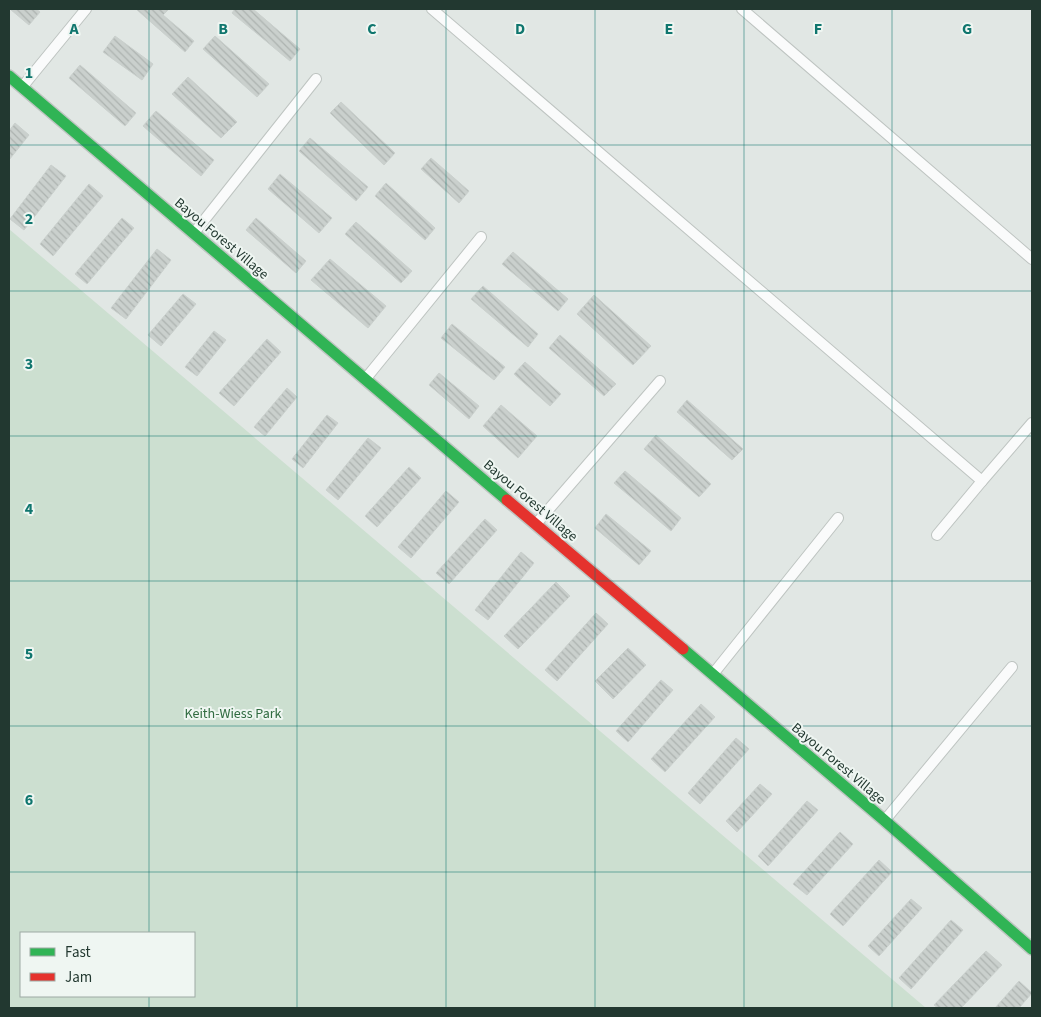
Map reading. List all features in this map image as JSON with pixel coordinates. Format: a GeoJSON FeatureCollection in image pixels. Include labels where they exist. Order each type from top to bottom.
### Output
{"type":"FeatureCollection","features":[{"type":"Feature","properties":{"kind":"street","name":"Bayou Forest Village"},"geometry":{"type":"LineString","coordinates":[[9,76],[884,820],[1032,949]]}},
{"type":"Feature","properties":{"kind":"lane"},"geometry":{"type":"LineString","coordinates":[[22,87],[86,9]]}},
{"type":"Feature","properties":{"kind":"lane"},"geometry":{"type":"LineString","coordinates":[[432,9],[982,482]]}},
{"type":"Feature","properties":{"kind":"lane"},"geometry":{"type":"LineString","coordinates":[[742,9],[1032,259]]}},
{"type":"Feature","properties":{"kind":"lane"},"geometry":{"type":"LineString","coordinates":[[194,233],[316,79]]}},
{"type":"Feature","properties":{"kind":"lane"},"geometry":{"type":"LineString","coordinates":[[365,379],[481,237]]}},
{"type":"Feature","properties":{"kind":"lane"},"geometry":{"type":"LineString","coordinates":[[536,524],[660,381]]}},
{"type":"Feature","properties":{"kind":"lane"},"geometry":{"type":"LineString","coordinates":[[937,535],[1032,424]]}},
{"type":"Feature","properties":{"kind":"lane"},"geometry":{"type":"LineString","coordinates":[[712,674],[838,518]]}},
{"type":"Feature","properties":{"kind":"lane"},"geometry":{"type":"LineString","coordinates":[[884,820],[1012,667]]}},
{"type":"Feature","properties":{"kind":"green space","name":"Keith-Wiess Park"},"geometry":{"type":"Polygon","coordinates":[[[9,229],[926,1008],[9,1008],[9,229]]]}},
{"type":"Feature","properties":{"kind":"building"},"geometry":{"type":"Polygon","coordinates":[[[10,9],[36,9],[40,12],[29,25],[10,9]]]}},
{"type":"Feature","properties":{"kind":"building"},"geometry":{"type":"Polygon","coordinates":[[[136,9],[169,9],[163,15],[194,41],[185,52],[136,9]]]}},
{"type":"Feature","properties":{"kind":"building"},"geometry":{"type":"Polygon","coordinates":[[[235,9],[253,9],[300,49],[290,61],[232,13],[235,9]]]}},
{"type":"Feature","properties":{"kind":"building"},"geometry":{"type":"Polygon","coordinates":[[[115,36],[153,64],[142,80],[103,52],[115,36]]]}},
{"type":"Feature","properties":{"kind":"building"},"geometry":{"type":"Polygon","coordinates":[[[215,36],[269,84],[257,97],[203,49],[215,36]]]}},
{"type":"Feature","properties":{"kind":"building"},"geometry":{"type":"Polygon","coordinates":[[[80,65],[136,113],[125,126],[69,78],[80,65]]]}},
{"type":"Feature","properties":{"kind":"building"},"geometry":{"type":"Polygon","coordinates":[[[188,77],[237,122],[221,138],[172,94],[188,77]]]}},
{"type":"Feature","properties":{"kind":"building"},"geometry":{"type":"Polygon","coordinates":[[[341,102],[395,153],[384,165],[330,113],[341,102]]]}},
{"type":"Feature","properties":{"kind":"building"},"geometry":{"type":"Polygon","coordinates":[[[156,111],[214,160],[201,176],[143,126],[156,111]]]}},
{"type":"Feature","properties":{"kind":"building"},"geometry":{"type":"Polygon","coordinates":[[[15,123],[29,135],[9,160],[9,131],[15,123]]]}},
{"type":"Feature","properties":{"kind":"building"},"geometry":{"type":"Polygon","coordinates":[[[310,138],[368,187],[356,201],[299,151],[310,138]]]}},
{"type":"Feature","properties":{"kind":"building"},"geometry":{"type":"Polygon","coordinates":[[[431,158],[469,191],[459,203],[421,169],[431,158]]]}},
{"type":"Feature","properties":{"kind":"building"},"geometry":{"type":"Polygon","coordinates":[[[51,165],[66,176],[24,230],[10,219],[51,165]]]}},
{"type":"Feature","properties":{"kind":"building"},"geometry":{"type":"Polygon","coordinates":[[[280,174],[332,218],[319,233],[268,189],[280,174]]]}},
{"type":"Feature","properties":{"kind":"building"},"geometry":{"type":"Polygon","coordinates":[[[386,183],[435,228],[425,240],[375,196],[386,183]]]}},
{"type":"Feature","properties":{"kind":"building"},"geometry":{"type":"Polygon","coordinates":[[[89,184],[103,196],[53,256],[40,244],[89,184]]]}},
{"type":"Feature","properties":{"kind":"building"},"geometry":{"type":"Polygon","coordinates":[[[122,218],[134,228],[87,284],[75,274],[122,218]]]}},
{"type":"Feature","properties":{"kind":"building"},"geometry":{"type":"Polygon","coordinates":[[[256,218],[306,261],[296,273],[246,230],[256,218]]]}},
{"type":"Feature","properties":{"kind":"building"},"geometry":{"type":"Polygon","coordinates":[[[356,222],[412,271],[401,283],[345,234],[356,222]]]}},
{"type":"Feature","properties":{"kind":"building"},"geometry":{"type":"Polygon","coordinates":[[[157,249],[171,260],[126,319],[111,308],[157,249]]]}},
{"type":"Feature","properties":{"kind":"building"},"geometry":{"type":"Polygon","coordinates":[[[513,252],[568,299],[558,311],[502,264],[513,252]]]}},
{"type":"Feature","properties":{"kind":"building"},"geometry":{"type":"Polygon","coordinates":[[[330,259],[386,306],[368,328],[311,280],[330,259]]]}},
{"type":"Feature","properties":{"kind":"building"},"geometry":{"type":"Polygon","coordinates":[[[483,286],[538,334],[528,347],[471,299],[483,286]]]}},
{"type":"Feature","properties":{"kind":"building"},"geometry":{"type":"Polygon","coordinates":[[[183,294],[196,304],[161,346],[148,335],[183,294]]]}},
{"type":"Feature","properties":{"kind":"building"},"geometry":{"type":"Polygon","coordinates":[[[594,295],[651,346],[633,365],[577,314],[594,295]]]}},
{"type":"Feature","properties":{"kind":"building"},"geometry":{"type":"Polygon","coordinates":[[[452,324],[505,367],[494,380],[441,338],[452,324]]]}},
{"type":"Feature","properties":{"kind":"building"},"geometry":{"type":"Polygon","coordinates":[[[214,331],[226,340],[197,376],[185,367],[214,331]]]}},
{"type":"Feature","properties":{"kind":"building"},"geometry":{"type":"Polygon","coordinates":[[[560,335],[616,384],[604,396],[549,348],[560,335]]]}},
{"type":"Feature","properties":{"kind":"building"},"geometry":{"type":"Polygon","coordinates":[[[267,339],[281,352],[234,406],[219,393],[267,339]]]}},
{"type":"Feature","properties":{"kind":"building"},"geometry":{"type":"Polygon","coordinates":[[[525,362],[561,394],[550,406],[514,374],[525,362]]]}},
{"type":"Feature","properties":{"kind":"building"},"geometry":{"type":"Polygon","coordinates":[[[439,373],[479,406],[469,419],[429,385],[439,373]]]}},
{"type":"Feature","properties":{"kind":"building"},"geometry":{"type":"Polygon","coordinates":[[[287,388],[297,397],[265,436],[254,427],[287,388]]]}},
{"type":"Feature","properties":{"kind":"building"},"geometry":{"type":"Polygon","coordinates":[[[687,400],[743,449],[732,460],[677,412],[687,400]]]}},
{"type":"Feature","properties":{"kind":"building"},"geometry":{"type":"Polygon","coordinates":[[[501,405],[537,436],[518,458],[483,426],[501,405]]]}},
{"type":"Feature","properties":{"kind":"building"},"geometry":{"type":"Polygon","coordinates":[[[327,415],[338,423],[303,468],[292,459],[327,415]]]}},
{"type":"Feature","properties":{"kind":"building"},"geometry":{"type":"Polygon","coordinates":[[[656,435],[711,484],[699,497],[644,449],[656,435]]]}},
{"type":"Feature","properties":{"kind":"building"},"geometry":{"type":"Polygon","coordinates":[[[368,438],[381,448],[338,500],[326,490],[368,438]]]}},
{"type":"Feature","properties":{"kind":"building"},"geometry":{"type":"Polygon","coordinates":[[[409,467],[421,478],[377,527],[365,516],[409,467]]]}},
{"type":"Feature","properties":{"kind":"building"},"geometry":{"type":"Polygon","coordinates":[[[625,471],[681,518],[671,531],[614,483],[625,471]]]}},
{"type":"Feature","properties":{"kind":"building"},"geometry":{"type":"Polygon","coordinates":[[[446,491],[459,502],[411,558],[398,547],[446,491]]]}},
{"type":"Feature","properties":{"kind":"building"},"geometry":{"type":"Polygon","coordinates":[[[606,514],[651,551],[639,565],[595,528],[606,514]]]}},
{"type":"Feature","properties":{"kind":"building"},"geometry":{"type":"Polygon","coordinates":[[[485,519],[497,530],[449,584],[436,573],[485,519]]]}},
{"type":"Feature","properties":{"kind":"building"},"geometry":{"type":"Polygon","coordinates":[[[521,552],[534,563],[488,620],[475,610],[521,552]]]}},
{"type":"Feature","properties":{"kind":"building"},"geometry":{"type":"Polygon","coordinates":[[[556,582],[570,596],[518,649],[504,636],[556,582]]]}},
{"type":"Feature","properties":{"kind":"building"},"geometry":{"type":"Polygon","coordinates":[[[596,613],[608,624],[557,681],[545,670],[596,613]]]}},
{"type":"Feature","properties":{"kind":"building"},"geometry":{"type":"Polygon","coordinates":[[[628,648],[646,665],[613,699],[595,681],[628,648]]]}},
{"type":"Feature","properties":{"kind":"building"},"geometry":{"type":"Polygon","coordinates":[[[661,680],[673,690],[628,742],[616,731],[661,680]]]}},
{"type":"Feature","properties":{"kind":"building"},"geometry":{"type":"Polygon","coordinates":[[[701,704],[715,717],[665,772],[651,759],[701,704]]]}},
{"type":"Feature","properties":{"kind":"building"},"geometry":{"type":"Polygon","coordinates":[[[736,738],[749,749],[700,804],[688,793],[736,738]]]}},
{"type":"Feature","properties":{"kind":"building"},"geometry":{"type":"Polygon","coordinates":[[[760,784],[772,794],[737,832],[726,821],[760,784]]]}},
{"type":"Feature","properties":{"kind":"building"},"geometry":{"type":"Polygon","coordinates":[[[807,801],[818,810],[768,866],[758,856],[807,801]]]}},
{"type":"Feature","properties":{"kind":"building"},"geometry":{"type":"Polygon","coordinates":[[[840,832],[853,844],[807,895],[793,884],[840,832]]]}},
{"type":"Feature","properties":{"kind":"building"},"geometry":{"type":"Polygon","coordinates":[[[879,860],[892,872],[843,926],[830,914],[879,860]]]}},
{"type":"Feature","properties":{"kind":"building"},"geometry":{"type":"Polygon","coordinates":[[[911,899],[922,908],[879,956],[868,946],[911,899]]]}},
{"type":"Feature","properties":{"kind":"building"},"geometry":{"type":"Polygon","coordinates":[[[951,920],[963,930],[911,989],[899,978],[951,920]]]}},
{"type":"Feature","properties":{"kind":"building"},"geometry":{"type":"Polygon","coordinates":[[[986,951],[1002,965],[961,1008],[938,1008],[934,1005],[986,951]]]}},
{"type":"Feature","properties":{"kind":"building"},"geometry":{"type":"Polygon","coordinates":[[[1019,981],[1032,993],[1019,1008],[995,1008],[1019,981]]]}},
{"type":"Feature","properties":{"kind":"traffic: fast"},"geometry":{"type":"LineString","coordinates":[[9,76],[507,500]]}},
{"type":"Feature","properties":{"kind":"traffic: fast"},"geometry":{"type":"LineString","coordinates":[[683,649],[1032,949]]}},
{"type":"Feature","properties":{"kind":"traffic: jam"},"geometry":{"type":"LineString","coordinates":[[507,500],[683,649]]}}]}
